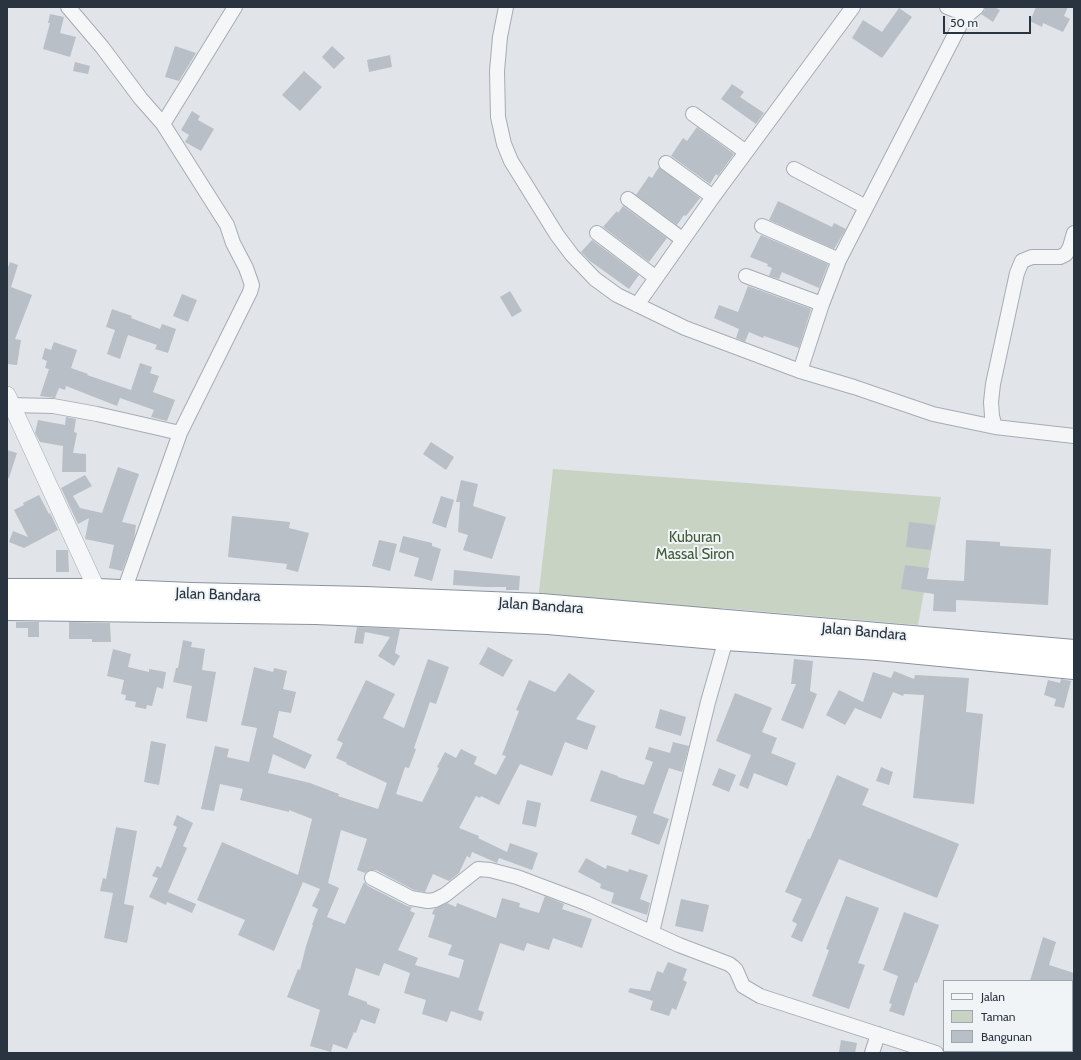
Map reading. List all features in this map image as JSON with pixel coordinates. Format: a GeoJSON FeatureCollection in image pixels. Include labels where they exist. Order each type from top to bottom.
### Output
{"type":"FeatureCollection","features":[{"type":"Feature","properties":{"kind":"highway","name":"Jalan Bandara"},"geometry":{"type":"LineString","coordinates":[[7,590],[124,591],[191,603],[316,613],[548,623],[726,639],[878,649],[1074,668]]}},
{"type":"Feature","properties":{"kind":"highway","name":"Jalan Bandara"},"geometry":{"type":"LineString","coordinates":[[7,609],[365,598],[541,605],[1074,651]]}},
{"type":"Feature","properties":{"kind":"street"},"geometry":{"type":"LineString","coordinates":[[68,7],[102,47],[141,100],[163,124],[228,225],[233,243],[246,268],[252,285],[250,292],[180,433],[124,591]]}},
{"type":"Feature","properties":{"kind":"street"},"geometry":{"type":"LineString","coordinates":[[163,124],[235,7]]}},
{"type":"Feature","properties":{"kind":"street"},"geometry":{"type":"LineString","coordinates":[[506,7],[500,37],[497,71],[498,117],[504,144],[511,161],[557,235],[576,261],[595,279],[617,295],[685,328],[800,371],[854,387],[933,414],[995,428],[1074,436]]}},
{"type":"Feature","properties":{"kind":"street"},"geometry":{"type":"LineString","coordinates":[[637,305],[682,239],[853,7]]}},
{"type":"Feature","properties":{"kind":"street"},"geometry":{"type":"LineString","coordinates":[[947,7],[973,11]]}},
{"type":"Feature","properties":{"kind":"street"},"geometry":{"type":"LineString","coordinates":[[800,371],[822,304],[839,260],[964,19],[973,11]]}},
{"type":"Feature","properties":{"kind":"street"},"geometry":{"type":"LineString","coordinates":[[693,114],[746,152]]}},
{"type":"Feature","properties":{"kind":"street"},"geometry":{"type":"LineString","coordinates":[[666,163],[713,197]]}},
{"type":"Feature","properties":{"kind":"street"},"geometry":{"type":"LineString","coordinates":[[794,169],[866,207]]}},
{"type":"Feature","properties":{"kind":"street"},"geometry":{"type":"LineString","coordinates":[[628,199],[682,239]]}},
{"type":"Feature","properties":{"kind":"street"},"geometry":{"type":"LineString","coordinates":[[762,226],[839,260]]}},
{"type":"Feature","properties":{"kind":"street"},"geometry":{"type":"LineString","coordinates":[[995,428],[991,409],[993,384],[1017,273],[1022,261],[1032,257],[1060,257],[1066,254],[1070,247],[1074,233]]}},
{"type":"Feature","properties":{"kind":"street"},"geometry":{"type":"LineString","coordinates":[[597,234],[656,277]]}},
{"type":"Feature","properties":{"kind":"street"},"geometry":{"type":"LineString","coordinates":[[746,276],[822,304]]}},
{"type":"Feature","properties":{"kind":"street"},"geometry":{"type":"LineString","coordinates":[[9,400],[53,406],[117,418],[180,433]]}},
{"type":"Feature","properties":{"kind":"street"},"geometry":{"type":"LineString","coordinates":[[9,400],[97,590]]}},
{"type":"Feature","properties":{"kind":"street"},"geometry":{"type":"LineString","coordinates":[[652,932],[708,702],[726,639]]}},
{"type":"Feature","properties":{"kind":"street"},"geometry":{"type":"LineString","coordinates":[[372,878],[411,898],[428,901],[435,900],[445,895],[478,869],[517,876],[552,889],[734,966],[743,986],[760,996],[936,1053]]}},
{"type":"Feature","properties":{"kind":"street"},"geometry":{"type":"LineString","coordinates":[[872,1053],[878,1034]]}},
{"type":"Feature","properties":{"kind":"green space","name":"Kuburan Massal Siron"},"geometry":{"type":"Polygon","coordinates":[[[553,469],[941,497],[918,625],[721,608],[719,615],[538,600],[553,469]]]}},
{"type":"Feature","properties":{"kind":"building"},"geometry":{"type":"Polygon","coordinates":[[[985,7],[994,7],[1000,10],[993,22],[981,14],[985,10],[985,7]]]}},
{"type":"Feature","properties":{"kind":"building"},"geometry":{"type":"Polygon","coordinates":[[[1036,7],[1068,7],[1064,16],[1070,19],[1063,32],[1043,23],[1042,27],[1030,21],[1036,7]]]}},
{"type":"Feature","properties":{"kind":"building"},"geometry":{"type":"Polygon","coordinates":[[[899,8],[912,17],[882,58],[852,38],[863,20],[882,32],[899,8]]]}},
{"type":"Feature","properties":{"kind":"building"},"geometry":{"type":"Polygon","coordinates":[[[50,14],[64,17],[60,33],[76,37],[70,57],[43,49],[50,23],[48,23],[50,14]]]}},
{"type":"Feature","properties":{"kind":"building"},"geometry":{"type":"Polygon","coordinates":[[[175,46],[196,53],[179,81],[165,77],[175,46]]]}},
{"type":"Feature","properties":{"kind":"building"},"geometry":{"type":"Polygon","coordinates":[[[332,46],[345,58],[334,69],[322,57],[332,46]]]}},
{"type":"Feature","properties":{"kind":"building"},"geometry":{"type":"Polygon","coordinates":[[[390,55],[392,67],[369,72],[367,60],[390,55]]]}},
{"type":"Feature","properties":{"kind":"building"},"geometry":{"type":"Polygon","coordinates":[[[75,62],[90,66],[88,74],[73,71],[75,62]]]}},
{"type":"Feature","properties":{"kind":"building"},"geometry":{"type":"Polygon","coordinates":[[[304,71],[322,87],[300,111],[282,95],[304,71]]]}},
{"type":"Feature","properties":{"kind":"building"},"geometry":{"type":"Polygon","coordinates":[[[732,84],[744,92],[740,97],[764,113],[756,124],[721,99],[732,84]]]}},
{"type":"Feature","properties":{"kind":"building"},"geometry":{"type":"Polygon","coordinates":[[[192,111],[200,116],[198,120],[214,129],[201,151],[185,142],[189,135],[181,130],[192,111]]]}},
{"type":"Feature","properties":{"kind":"building"},"geometry":{"type":"Polygon","coordinates":[[[697,127],[734,154],[718,176],[716,174],[710,184],[671,156],[683,138],[687,141],[697,127]]]}},
{"type":"Feature","properties":{"kind":"building"},"geometry":{"type":"Polygon","coordinates":[[[659,167],[700,198],[677,225],[636,195],[649,176],[652,178],[659,167]]]}},
{"type":"Feature","properties":{"kind":"building"},"geometry":{"type":"Polygon","coordinates":[[[778,201],[832,227],[834,223],[846,229],[834,249],[769,220],[778,201]]]}},
{"type":"Feature","properties":{"kind":"building"},"geometry":{"type":"Polygon","coordinates":[[[623,206],[667,238],[649,262],[603,227],[617,211],[618,213],[623,206]]]}},
{"type":"Feature","properties":{"kind":"building"},"geometry":{"type":"Polygon","coordinates":[[[761,235],[828,264],[819,288],[782,272],[779,279],[769,276],[772,268],[767,266],[768,264],[750,257],[761,235]]]}},
{"type":"Feature","properties":{"kind":"building"},"geometry":{"type":"Polygon","coordinates":[[[592,240],[639,275],[629,289],[590,261],[581,252],[592,240]]]}},
{"type":"Feature","properties":{"kind":"building"},"geometry":{"type":"Polygon","coordinates":[[[10,262],[18,265],[11,287],[32,295],[15,339],[21,340],[17,365],[7,364],[7,270],[10,262]]]}},
{"type":"Feature","properties":{"kind":"building"},"geometry":{"type":"Polygon","coordinates":[[[748,286],[811,309],[799,348],[764,336],[763,338],[749,332],[745,342],[736,338],[739,329],[714,318],[719,305],[738,312],[748,286]]]}},
{"type":"Feature","properties":{"kind":"building"},"geometry":{"type":"Polygon","coordinates":[[[510,291],[522,311],[512,317],[500,297],[510,291]]]}},
{"type":"Feature","properties":{"kind":"building"},"geometry":{"type":"Polygon","coordinates":[[[182,294],[197,300],[188,322],[173,316],[182,294]]]}},
{"type":"Feature","properties":{"kind":"building"},"geometry":{"type":"Polygon","coordinates":[[[112,309],[132,316],[131,318],[160,329],[162,324],[176,329],[168,353],[155,349],[157,345],[128,335],[120,359],[107,354],[115,330],[106,327],[112,309]]]}},
{"type":"Feature","properties":{"kind":"building"},"geometry":{"type":"Polygon","coordinates":[[[54,342],[77,350],[71,368],[131,390],[140,363],[152,367],[150,373],[159,376],[153,392],[175,400],[167,421],[151,417],[154,410],[120,398],[117,406],[66,386],[65,390],[59,388],[55,398],[40,396],[49,369],[45,368],[47,361],[42,359],[45,348],[51,350],[54,342]]]}},
{"type":"Feature","properties":{"kind":"building"},"geometry":{"type":"Polygon","coordinates":[[[66,417],[76,419],[74,432],[77,433],[73,453],[86,454],[86,472],[62,472],[63,446],[40,442],[35,433],[38,420],[65,425],[66,417]]]}},
{"type":"Feature","properties":{"kind":"building"},"geometry":{"type":"Polygon","coordinates":[[[431,442],[454,457],[446,470],[423,454],[431,442]]]}},
{"type":"Feature","properties":{"kind":"building"},"geometry":{"type":"Polygon","coordinates":[[[7,450],[17,453],[9,478],[7,478],[7,450]]]}},
{"type":"Feature","properties":{"kind":"building"},"geometry":{"type":"Polygon","coordinates":[[[118,467],[139,474],[122,522],[136,525],[134,539],[122,571],[109,568],[114,545],[85,539],[89,518],[78,524],[61,488],[85,475],[92,486],[73,496],[80,508],[102,513],[118,467]]]}},
{"type":"Feature","properties":{"kind":"building"},"geometry":{"type":"Polygon","coordinates":[[[461,480],[478,484],[473,506],[506,517],[492,559],[463,550],[468,535],[458,532],[460,502],[456,502],[461,480]]]}},
{"type":"Feature","properties":{"kind":"building"},"geometry":{"type":"Polygon","coordinates":[[[39,495],[58,530],[24,548],[9,542],[13,531],[28,537],[14,510],[24,505],[23,503],[39,495]]]}},
{"type":"Feature","properties":{"kind":"building"},"geometry":{"type":"Polygon","coordinates":[[[441,496],[454,500],[446,528],[432,523],[441,496]]]}},
{"type":"Feature","properties":{"kind":"building"},"geometry":{"type":"Polygon","coordinates":[[[232,516],[290,522],[289,528],[309,533],[298,572],[286,569],[287,564],[228,557],[232,516]]]}},
{"type":"Feature","properties":{"kind":"building"},"geometry":{"type":"Polygon","coordinates":[[[909,522],[935,525],[931,550],[906,547],[909,522]]]}},
{"type":"Feature","properties":{"kind":"building"},"geometry":{"type":"Polygon","coordinates":[[[403,536],[432,543],[432,546],[441,549],[432,581],[414,576],[419,558],[399,552],[403,536]]]}},
{"type":"Feature","properties":{"kind":"building"},"geometry":{"type":"Polygon","coordinates":[[[379,540],[397,544],[390,571],[372,566],[379,540]]]}},
{"type":"Feature","properties":{"kind":"building"},"geometry":{"type":"Polygon","coordinates":[[[966,540],[1000,542],[1000,546],[1051,549],[1048,605],[956,600],[956,612],[933,611],[934,594],[901,589],[905,565],[929,568],[927,579],[964,581],[966,540]]]}},
{"type":"Feature","properties":{"kind":"building"},"geometry":{"type":"Polygon","coordinates":[[[56,550],[68,550],[69,572],[56,572],[56,550]]]}},
{"type":"Feature","properties":{"kind":"building"},"geometry":{"type":"Polygon","coordinates":[[[454,570],[520,576],[519,590],[506,590],[506,587],[453,585],[454,570]]]}},
{"type":"Feature","properties":{"kind":"building"},"geometry":{"type":"Polygon","coordinates":[[[16,622],[39,622],[39,637],[28,637],[28,628],[16,628],[16,622]]]}},
{"type":"Feature","properties":{"kind":"building"},"geometry":{"type":"Polygon","coordinates":[[[69,622],[110,623],[111,642],[92,642],[92,639],[69,639],[69,622]]]}},
{"type":"Feature","properties":{"kind":"building"},"geometry":{"type":"Polygon","coordinates":[[[357,627],[400,629],[395,653],[400,656],[394,666],[378,656],[390,637],[365,632],[363,644],[354,643],[357,627]]]}},
{"type":"Feature","properties":{"kind":"building"},"geometry":{"type":"Polygon","coordinates":[[[183,640],[192,642],[191,647],[205,649],[202,670],[216,672],[207,722],[186,718],[192,686],[173,682],[176,668],[178,668],[183,640]]]}},
{"type":"Feature","properties":{"kind":"building"},"geometry":{"type":"Polygon","coordinates":[[[488,647],[513,660],[503,677],[479,664],[488,647]]]}},
{"type":"Feature","properties":{"kind":"building"},"geometry":{"type":"Polygon","coordinates":[[[113,649],[131,654],[128,667],[149,672],[149,669],[166,672],[163,689],[157,687],[152,706],[147,705],[146,709],[135,707],[136,702],[125,700],[126,695],[121,694],[124,680],[107,676],[113,649]]]}},
{"type":"Feature","properties":{"kind":"building"},"geometry":{"type":"Polygon","coordinates":[[[428,659],[449,667],[436,704],[430,702],[414,748],[416,749],[409,768],[405,767],[396,794],[422,802],[439,768],[437,767],[445,752],[456,758],[461,749],[477,757],[474,764],[496,775],[506,756],[502,755],[519,711],[516,710],[529,680],[555,692],[569,673],[595,691],[576,719],[596,726],[587,750],[565,742],[552,776],[520,764],[499,805],[481,796],[480,798],[476,796],[459,828],[479,836],[478,838],[507,852],[510,843],[538,853],[532,870],[499,858],[497,863],[472,852],[470,858],[467,856],[459,873],[449,881],[433,874],[425,892],[414,890],[376,870],[371,870],[365,873],[357,870],[367,839],[341,830],[328,883],[339,888],[327,917],[345,924],[364,882],[368,886],[407,906],[412,907],[410,911],[415,913],[398,950],[418,958],[415,965],[459,978],[464,960],[448,955],[452,945],[428,937],[435,915],[432,914],[434,909],[447,903],[456,907],[457,903],[496,918],[502,898],[520,903],[519,907],[539,913],[545,896],[564,904],[562,909],[592,919],[582,948],[553,938],[549,950],[527,943],[524,951],[500,943],[478,1010],[484,1012],[481,1021],[451,1011],[447,1022],[422,1014],[426,1000],[404,993],[410,973],[384,963],[379,976],[356,968],[348,995],[367,1002],[367,1004],[380,1009],[375,1024],[361,1019],[356,1033],[354,1032],[347,1049],[333,1044],[331,1052],[310,1046],[320,1010],[287,997],[298,969],[300,970],[312,925],[318,909],[312,906],[320,889],[303,882],[274,951],[238,935],[245,920],[197,900],[222,842],[298,875],[312,819],[289,810],[289,812],[240,800],[243,789],[220,784],[214,811],[201,809],[215,746],[229,749],[227,757],[249,762],[257,728],[241,725],[254,667],[273,672],[274,668],[287,671],[283,689],[296,692],[291,713],[279,711],[273,737],[312,755],[305,769],[273,754],[268,773],[310,783],[339,794],[338,796],[378,809],[387,783],[336,758],[343,743],[337,740],[366,680],[395,694],[383,718],[404,728],[428,659]]]}},
{"type":"Feature","properties":{"kind":"building"},"geometry":{"type":"Polygon","coordinates":[[[794,659],[813,661],[810,691],[817,694],[803,729],[781,720],[796,684],[791,684],[794,659]]]}},
{"type":"Feature","properties":{"kind":"building"},"geometry":{"type":"Polygon","coordinates":[[[894,671],[914,679],[915,675],[969,678],[966,712],[983,714],[974,804],[913,798],[924,695],[904,694],[903,696],[893,692],[881,719],[855,708],[845,725],[826,715],[839,690],[863,702],[873,672],[891,678],[894,671]]]}},
{"type":"Feature","properties":{"kind":"building"},"geometry":{"type":"Polygon","coordinates":[[[1061,679],[1071,681],[1064,708],[1054,706],[1056,699],[1044,695],[1048,680],[1060,683],[1061,679]]]}},
{"type":"Feature","properties":{"kind":"building"},"geometry":{"type":"Polygon","coordinates":[[[735,693],[772,708],[762,732],[777,738],[771,753],[796,763],[787,786],[754,773],[748,789],[739,785],[751,755],[716,741],[735,693]]]}},
{"type":"Feature","properties":{"kind":"building"},"geometry":{"type":"Polygon","coordinates":[[[660,709],[686,717],[681,736],[655,728],[660,709]]]}},
{"type":"Feature","properties":{"kind":"building"},"geometry":{"type":"Polygon","coordinates":[[[151,741],[166,744],[159,785],[144,782],[151,741]]]}},
{"type":"Feature","properties":{"kind":"building"},"geometry":{"type":"Polygon","coordinates":[[[673,742],[689,746],[682,772],[669,768],[653,813],[669,819],[659,845],[631,834],[637,816],[590,801],[601,770],[644,785],[653,762],[645,759],[649,747],[670,753],[673,742]]]}},
{"type":"Feature","properties":{"kind":"building"},"geometry":{"type":"Polygon","coordinates":[[[881,767],[893,772],[889,785],[876,781],[881,767]]]}},
{"type":"Feature","properties":{"kind":"building"},"geometry":{"type":"Polygon","coordinates":[[[719,768],[736,775],[729,792],[712,785],[719,768]]]}},
{"type":"Feature","properties":{"kind":"building"},"geometry":{"type":"Polygon","coordinates":[[[837,775],[869,789],[862,805],[959,844],[937,898],[839,859],[802,942],[791,937],[797,924],[792,921],[802,899],[785,892],[808,839],[810,839],[837,775]]]}},
{"type":"Feature","properties":{"kind":"building"},"geometry":{"type":"Polygon","coordinates":[[[527,800],[541,803],[536,827],[522,824],[527,800]]]}},
{"type":"Feature","properties":{"kind":"building"},"geometry":{"type":"Polygon","coordinates":[[[177,815],[193,823],[183,846],[187,848],[168,892],[196,904],[192,913],[167,902],[166,905],[149,897],[158,878],[152,876],[157,866],[161,868],[177,827],[173,825],[177,815]]]}},
{"type":"Feature","properties":{"kind":"building"},"geometry":{"type":"Polygon","coordinates":[[[116,827],[137,831],[124,904],[134,906],[127,943],[104,938],[113,893],[100,891],[103,878],[106,879],[116,827]]]}},
{"type":"Feature","properties":{"kind":"building"},"geometry":{"type":"Polygon","coordinates":[[[586,858],[606,869],[607,865],[628,872],[629,869],[648,875],[640,899],[650,903],[647,915],[611,903],[614,893],[600,888],[601,884],[578,872],[586,858]]]}},
{"type":"Feature","properties":{"kind":"building"},"geometry":{"type":"Polygon","coordinates":[[[846,896],[879,908],[858,963],[865,965],[849,1009],[812,996],[829,950],[826,949],[846,896]]]}},
{"type":"Feature","properties":{"kind":"building"},"geometry":{"type":"Polygon","coordinates":[[[681,899],[709,905],[703,932],[675,926],[681,899]]]}},
{"type":"Feature","properties":{"kind":"building"},"geometry":{"type":"Polygon","coordinates":[[[904,912],[939,925],[917,983],[915,982],[904,1016],[889,1011],[892,1004],[889,1003],[898,976],[883,970],[904,912]]]}},
{"type":"Feature","properties":{"kind":"building"},"geometry":{"type":"Polygon","coordinates":[[[1043,937],[1056,942],[1049,965],[1074,973],[1074,981],[1030,980],[1043,937]]]}},
{"type":"Feature","properties":{"kind":"building"},"geometry":{"type":"Polygon","coordinates":[[[668,962],[687,969],[683,980],[687,982],[676,1010],[672,1008],[669,1016],[650,1010],[653,1001],[628,992],[630,988],[650,991],[657,971],[663,973],[668,962]]]}},
{"type":"Feature","properties":{"kind":"building"},"geometry":{"type":"Polygon","coordinates":[[[841,1040],[857,1043],[855,1053],[839,1052],[841,1040]]]}}]}
